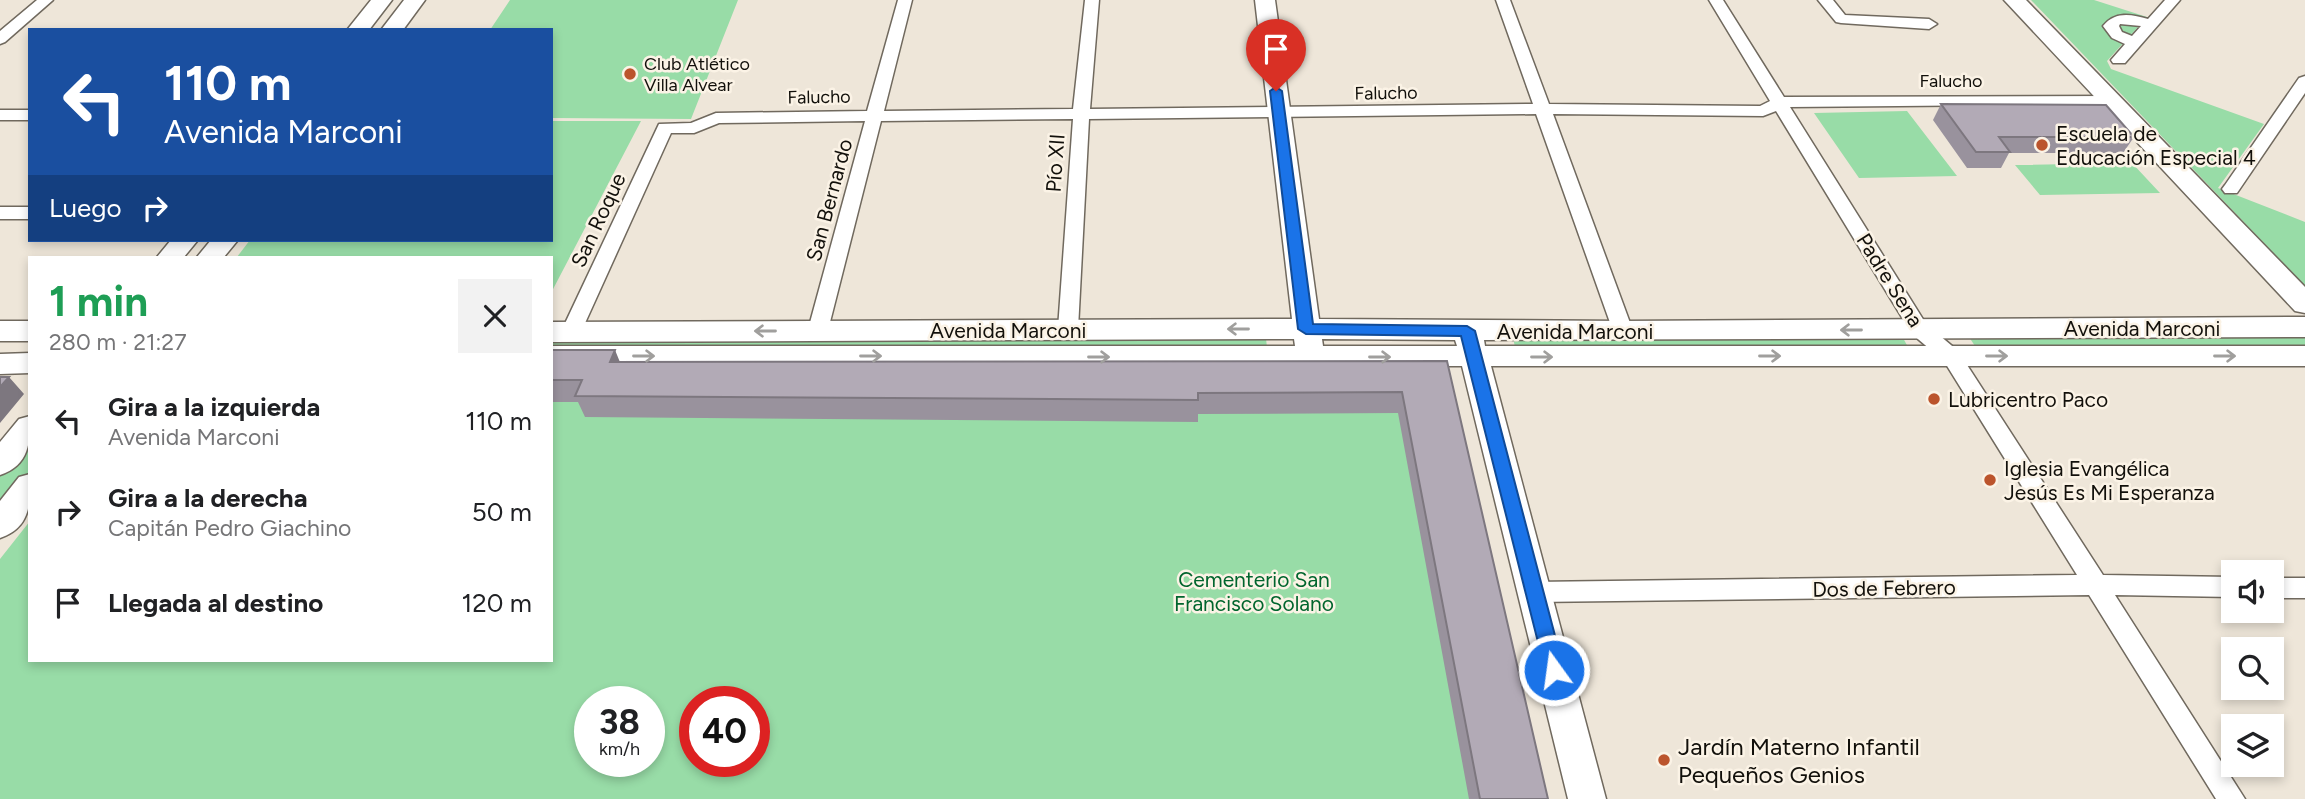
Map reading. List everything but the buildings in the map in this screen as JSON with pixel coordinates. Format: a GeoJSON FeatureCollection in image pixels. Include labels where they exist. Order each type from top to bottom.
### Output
{"type":"FeatureCollection","features":[{"type":"Feature","properties":{"kind":"main road"},"geometry":{"type":"LineString","coordinates":[[360,28],[382,0]]}},
{"type":"Feature","properties":{"kind":"main road"},"geometry":{"type":"LineString","coordinates":[[393,28],[415,0]]}},
{"type":"Feature","properties":{"kind":"main road"},"geometry":{"type":"LineString","coordinates":[[1265,0],[1306,329],[1312,358]]}},
{"type":"Feature","properties":{"kind":"main road"},"geometry":{"type":"LineString","coordinates":[[2014,0],[2305,304]]}},
{"type":"Feature","properties":{"kind":"main road"},"geometry":{"type":"LineString","coordinates":[[171,256],[183,242]]}},
{"type":"Feature","properties":{"kind":"main road"},"geometry":{"type":"LineString","coordinates":[[211,256],[223,242]]}},
{"type":"Feature","properties":{"kind":"main road","name":"Avenida Marconi"},"geometry":{"type":"LineString","coordinates":[[553,356],[1312,358],[1623,331],[2305,327]]}},
{"type":"Feature","properties":{"kind":"main road","name":"Avenida Marconi"},"geometry":{"type":"LineString","coordinates":[[561,332],[1306,329],[1471,344],[1951,356],[2305,356]]}},
{"type":"Feature","properties":{"kind":"main road"},"geometry":{"type":"LineString","coordinates":[[0,331],[28,331]]}},
{"type":"Feature","properties":{"kind":"main road"},"geometry":{"type":"LineString","coordinates":[[1471,344],[1587,799]]}},
{"type":"Feature","properties":{"kind":"main road"},"geometry":{"type":"LineString","coordinates":[[0,364],[28,363]]}},
{"type":"Feature","properties":{"kind":"main road"},"geometry":{"type":"LineString","coordinates":[[0,463],[28,429]]}},
{"type":"Feature","properties":{"kind":"main road"},"geometry":{"type":"LineString","coordinates":[[0,525],[28,489]]}},
{"type":"Feature","properties":{"kind":"street"},"geometry":{"type":"LineString","coordinates":[[2,35],[46,0]]}},
{"type":"Feature","properties":{"kind":"street","name":"San Bernardo"},"geometry":{"type":"LineString","coordinates":[[818,330],[905,0]]}},
{"type":"Feature","properties":{"kind":"street","name":"Pío XII"},"geometry":{"type":"LineString","coordinates":[[1068,329],[1081,116],[1092,0]]}},
{"type":"Feature","properties":{"kind":"street"},"geometry":{"type":"LineString","coordinates":[[1503,0],[1545,109],[1623,331]]}},
{"type":"Feature","properties":{"kind":"street","name":"Padre Sena"},"geometry":{"type":"LineString","coordinates":[[1716,0],[1919,329],[1951,356],[2231,799]]}},
{"type":"Feature","properties":{"kind":"street"},"geometry":{"type":"LineString","coordinates":[[1825,0],[1841,19],[1929,24]]}},
{"type":"Feature","properties":{"kind":"street"},"geometry":{"type":"LineString","coordinates":[[2119,60],[2173,0]]}},
{"type":"Feature","properties":{"kind":"street"},"geometry":{"type":"LineString","coordinates":[[2134,43],[2118,35],[2110,26],[2116,20],[2151,24]]}},
{"type":"Feature","properties":{"kind":"street"},"geometry":{"type":"LineString","coordinates":[[2,35],[28,33]]}},
{"type":"Feature","properties":{"kind":"street"},"geometry":{"type":"LineString","coordinates":[[2231,189],[2305,82]]}},
{"type":"Feature","properties":{"kind":"street","name":"Falucho"},"geometry":{"type":"LineString","coordinates":[[665,128],[694,128],[716,118],[1279,114],[1545,109],[1763,111],[1780,102],[2108,99]]}},
{"type":"Feature","properties":{"kind":"street"},"geometry":{"type":"LineString","coordinates":[[0,115],[28,115]]}},
{"type":"Feature","properties":{"kind":"street","name":"San Roque"},"geometry":{"type":"LineString","coordinates":[[561,332],[665,128]]}},
{"type":"Feature","properties":{"kind":"street"},"geometry":{"type":"LineString","coordinates":[[0,213],[28,213]]}},
{"type":"Feature","properties":{"kind":"street","name":"Dos de Febrero"},"geometry":{"type":"LineString","coordinates":[[1534,592],[2097,585],[2221,587]]}},
{"type":"Feature","properties":{"kind":"street"},"geometry":{"type":"LineString","coordinates":[[2284,588],[2305,588]]}},
{"type":"Feature","properties":{"kind":"green space","name":"Club Atlético Villa Alvear"},"geometry":{"type":"Polygon","coordinates":[[[510,0],[738,0],[691,119],[553,118],[553,28],[491,28],[510,0]]]}},
{"type":"Feature","properties":{"kind":"green space"},"geometry":{"type":"Polygon","coordinates":[[[2031,0],[2094,0],[2147,17],[2107,61],[2111,69],[2264,124],[2218,188],[2305,222],[2305,286],[2031,0]]]}},
{"type":"Feature","properties":{"kind":"green space"},"geometry":{"type":"Polygon","coordinates":[[[1907,111],[1957,176],[1859,178],[1814,113],[1907,111]]]}},
{"type":"Feature","properties":{"kind":"green space"},"geometry":{"type":"Polygon","coordinates":[[[553,121],[641,121],[553,289],[553,256],[238,256],[248,242],[553,242],[553,121]]]}},
{"type":"Feature","properties":{"kind":"green space"},"geometry":{"type":"Polygon","coordinates":[[[2132,163],[2160,193],[2040,195],[2015,165],[2132,163]]]}},
{"type":"Feature","properties":{"kind":"green space"},"geometry":{"type":"Polygon","coordinates":[[[2305,335],[2305,345],[1975,346],[1969,337],[2305,335]]]}},
{"type":"Feature","properties":{"kind":"green space"},"geometry":{"type":"Polygon","coordinates":[[[1266,338],[1267,348],[553,348],[553,339],[1266,338]]]}},
{"type":"Feature","properties":{"kind":"green space"},"geometry":{"type":"Polygon","coordinates":[[[1513,338],[1903,338],[1908,347],[1515,347],[1513,338]]]}},
{"type":"Feature","properties":{"kind":"green space","name":"Cementerio San Francisco Solano"},"geometry":{"type":"Polygon","coordinates":[[[553,370],[1444,381],[1536,799],[0,799],[0,559],[28,524],[28,662],[553,662],[553,370]]]}},
{"type":"Feature","properties":{"kind":"green space"},"geometry":{"type":"Polygon","coordinates":[[[28,440],[28,475],[0,510],[0,474],[28,440]]]}},
{"type":"Feature","properties":{"kind":"place","name":"Club Atlético Villa Alvear"},"geometry":{"type":"Point","coordinates":[630,74]}},
{"type":"Feature","properties":{"kind":"place","name":"Escuela de Educación Especial 4"},"geometry":{"type":"Point","coordinates":[2042,145]}},
{"type":"Feature","properties":{"kind":"place","name":"Lubricentro Paco"},"geometry":{"type":"Point","coordinates":[1934,399]}},
{"type":"Feature","properties":{"kind":"place","name":"Iglesia Evangélica Jesús Es Mi Esperanza"},"geometry":{"type":"Point","coordinates":[1990,480]}},
{"type":"Feature","properties":{"kind":"place","name":"Jardín Materno Infantil Pequeños Genios"},"geometry":{"type":"Point","coordinates":[1664,760]}},
{"type":"Feature","properties":{"kind":"route"},"geometry":{"type":"LineString","coordinates":[[1276,91],[1306,329],[1467,331],[1554,670]]}}]}
